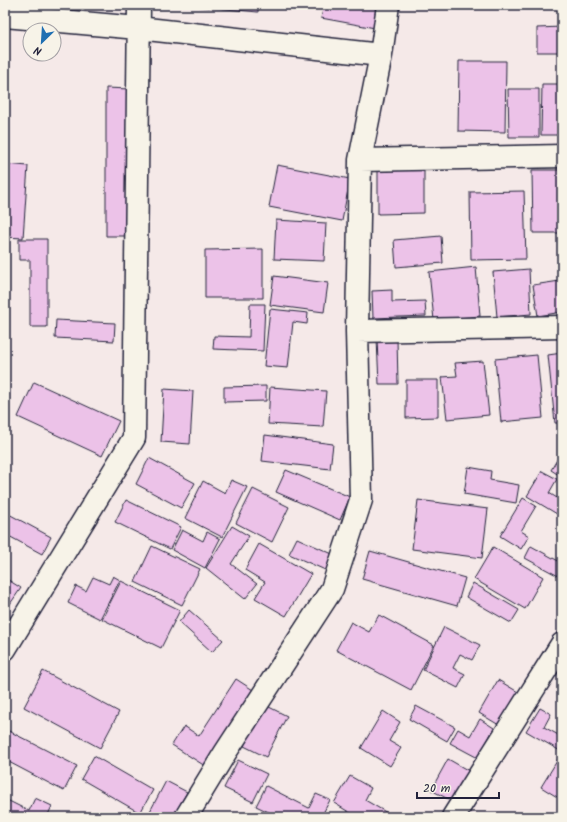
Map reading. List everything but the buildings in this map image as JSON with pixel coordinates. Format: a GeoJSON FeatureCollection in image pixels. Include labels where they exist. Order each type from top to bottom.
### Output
{"type":"FeatureCollection","features":[{"type":"Feature","properties":{"kind":"street"},"geometry":{"type":"LineString","coordinates":[[5,649],[134,438],[139,5]]}},
{"type":"Feature","properties":{"kind":"street"},"geometry":{"type":"LineString","coordinates":[[186,817],[225,752],[332,589],[361,500],[357,331],[360,160],[381,55],[388,5]]}},
{"type":"Feature","properties":{"kind":"street"},"geometry":{"type":"LineString","coordinates":[[5,16],[138,28],[381,55]]}},
{"type":"Feature","properties":{"kind":"street"},"geometry":{"type":"LineString","coordinates":[[360,160],[562,156]]}},
{"type":"Feature","properties":{"kind":"street"},"geometry":{"type":"LineString","coordinates":[[357,331],[562,326]]}},
{"type":"Feature","properties":{"kind":"street"},"geometry":{"type":"LineString","coordinates":[[452,817],[562,644]]}}]}
